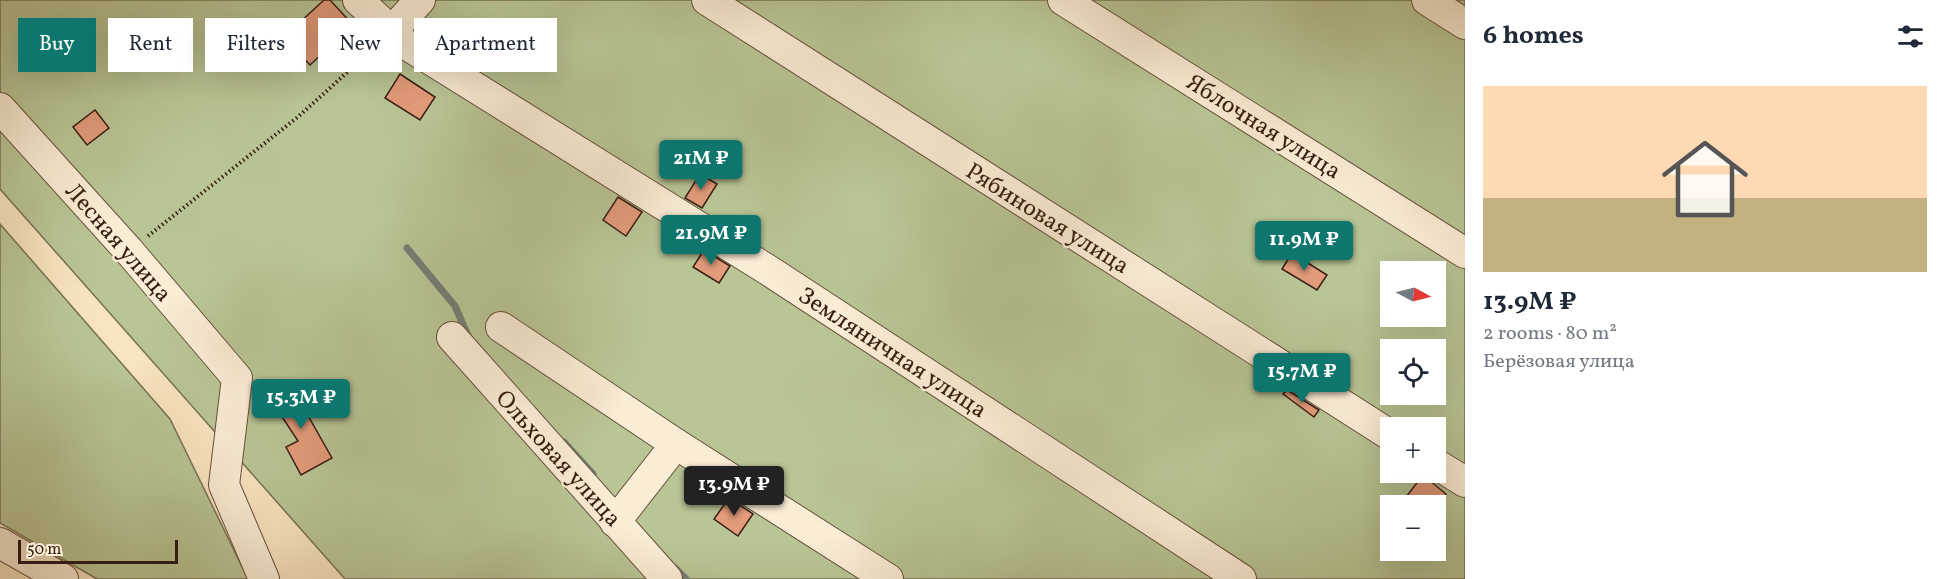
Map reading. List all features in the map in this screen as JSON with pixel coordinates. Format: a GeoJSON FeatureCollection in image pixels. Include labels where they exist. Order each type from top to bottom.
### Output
{"type":"FeatureCollection","features":[{"type":"Feature","properties":{"kind":"street","name":"Земляничная улица"},"geometry":{"type":"LineString","coordinates":[[358,0],[377,18]]}},
{"type":"Feature","properties":{"kind":"street"},"geometry":{"type":"LineString","coordinates":[[402,20],[420,0]]}},
{"type":"Feature","properties":{"kind":"street","name":"Рябиновая улица"},"geometry":{"type":"LineString","coordinates":[[707,0],[1380,429]]}},
{"type":"Feature","properties":{"kind":"street","name":"Яблочная улица"},"geometry":{"type":"LineString","coordinates":[[1063,0],[1465,253]]}},
{"type":"Feature","properties":{"kind":"street"},"geometry":{"type":"LineString","coordinates":[[1427,0],[1465,24]]}},
{"type":"Feature","properties":{"kind":"street","name":"Земляничная улица"},"geometry":{"type":"LineString","coordinates":[[402,40],[768,270],[1241,579]]}},
{"type":"Feature","properties":{"kind":"street","name":"Лесная улица"},"geometry":{"type":"LineString","coordinates":[[0,108],[129,251],[237,378],[224,485],[264,579]]}},
{"type":"Feature","properties":{"kind":"street"},"geometry":{"type":"LineString","coordinates":[[501,327],[676,444],[888,579]]}},
{"type":"Feature","properties":{"kind":"street","name":"Ольховая улица"},"geometry":{"type":"LineString","coordinates":[[452,337],[622,512],[667,579]]}},
{"type":"Feature","properties":{"kind":"street"},"geometry":{"type":"LineString","coordinates":[[622,512],[676,444]]}},
{"type":"Feature","properties":{"kind":"street"},"geometry":{"type":"LineString","coordinates":[[1446,470],[1465,482]]}},
{"type":"Feature","properties":{"kind":"street"},"geometry":{"type":"LineString","coordinates":[[0,543],[63,579]]}},
{"type":"Feature","properties":{"kind":"path"},"geometry":{"type":"LineString","coordinates":[[129,251],[299,116],[347,72]]}},
{"type":"Feature","properties":{"kind":"green space"},"geometry":{"type":"Polygon","coordinates":[[[0,0],[1465,0],[1465,579],[345,579],[0,189],[0,0]]]}},
{"type":"Feature","properties":{"kind":"green space"},"geometry":{"type":"Polygon","coordinates":[[[0,224],[170,419],[248,579],[97,579],[0,523],[0,224]]]}},
{"type":"Feature","properties":{"kind":"building"},"geometry":{"type":"Polygon","coordinates":[[[324,0],[330,0],[347,18],[318,18],[318,58],[310,65],[306,61],[305,18],[324,0]]]}},
{"type":"Feature","properties":{"kind":"building"},"geometry":{"type":"Polygon","coordinates":[[[400,74],[435,97],[420,120],[385,98],[400,74]]]}},
{"type":"Feature","properties":{"kind":"building"},"geometry":{"type":"Polygon","coordinates":[[[95,110],[109,128],[87,145],[73,127],[95,110]]]}},
{"type":"Feature","properties":{"kind":"building"},"geometry":{"type":"Polygon","coordinates":[[[700,174],[717,184],[702,208],[685,198],[700,174]]]}},
{"type":"Feature","properties":{"kind":"building"},"geometry":{"type":"Polygon","coordinates":[[[618,197],[642,212],[626,236],[603,220],[618,197]]]}},
{"type":"Feature","properties":{"kind":"building"},"geometry":{"type":"Polygon","coordinates":[[[704,250],[730,266],[719,283],[693,267],[704,250]]]}},
{"type":"Feature","properties":{"kind":"building"},"geometry":{"type":"Polygon","coordinates":[[[1292,253],[1327,275],[1317,290],[1282,269],[1292,253]]]}},
{"type":"Feature","properties":{"kind":"building"},"geometry":{"type":"Polygon","coordinates":[[[297,383],[313,408],[306,412],[332,458],[301,475],[286,447],[298,441],[271,400],[297,383]]]}},
{"type":"Feature","properties":{"kind":"building"},"geometry":{"type":"Polygon","coordinates":[[[1287,390],[1319,410],[1314,417],[1283,394],[1287,390]]]}},
{"type":"Feature","properties":{"kind":"building"},"geometry":{"type":"Polygon","coordinates":[[[1417,483],[1433,483],[1446,494],[1445,495],[1408,495],[1417,483]]]}},
{"type":"Feature","properties":{"kind":"building"},"geometry":{"type":"Polygon","coordinates":[[[729,498],[753,514],[738,536],[714,519],[729,498]]]}},
{"type":"Feature","properties":{"kind":"waterway"},"geometry":{"type":"LineString","coordinates":[[407,248],[455,306],[468,336]]}},
{"type":"Feature","properties":{"kind":"waterway"},"geometry":{"type":"LineString","coordinates":[[564,442],[593,474]]}},
{"type":"Feature","properties":{"kind":"waterway"},"geometry":{"type":"LineString","coordinates":[[675,568],[686,579]]}}]}
